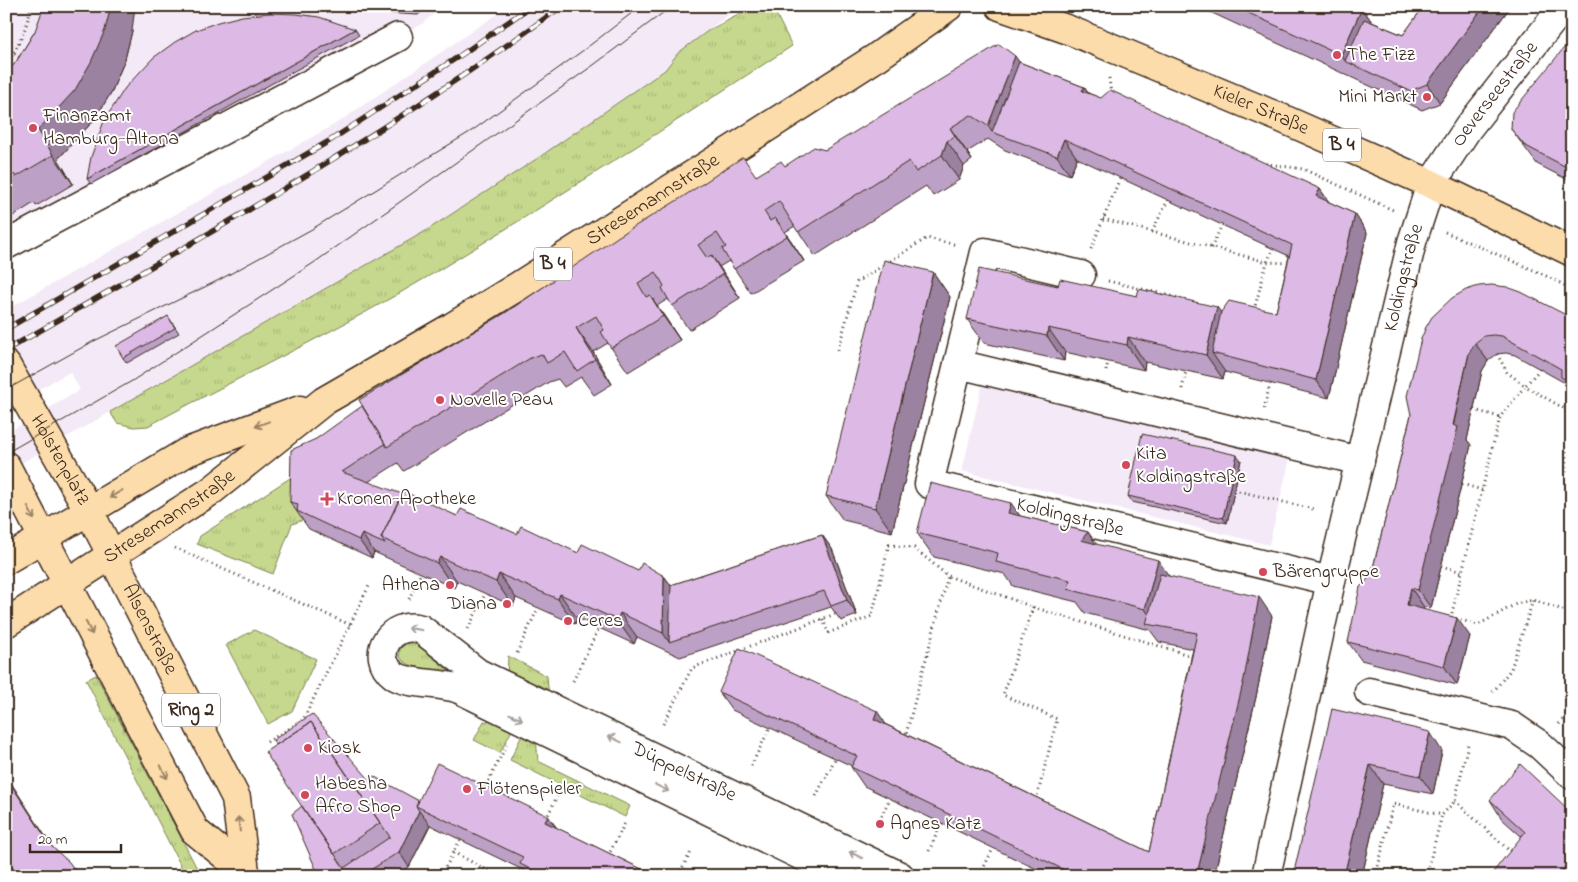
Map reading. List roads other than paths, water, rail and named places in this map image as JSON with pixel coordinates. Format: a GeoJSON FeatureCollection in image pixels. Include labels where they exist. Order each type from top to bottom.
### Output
{"type":"FeatureCollection","features":[{"type":"Feature","properties":{"kind":"main road","name":"Stresemannstraße"},"geometry":{"type":"LineString","coordinates":[[6,623],[210,491],[324,401],[482,308],[878,57],[949,6]]}},
{"type":"Feature","properties":{"kind":"main road","name":"Kieler Straße"},"geometry":{"type":"LineString","coordinates":[[1000,6],[1069,30],[1272,114],[1431,184],[1572,252]]}},
{"type":"Feature","properties":{"kind":"main road","name":"Holstenplatz"},"geometry":{"type":"LineString","coordinates":[[6,365],[113,555]]}},
{"type":"Feature","properties":{"kind":"main road","name":"Stresemannstraße"},"geometry":{"type":"LineString","coordinates":[[6,560],[187,452],[324,401]]}},
{"type":"Feature","properties":{"kind":"main road","name":"Ring 2"},"geometry":{"type":"LineString","coordinates":[[6,466],[67,585]]}},
{"type":"Feature","properties":{"kind":"main road","name":"Alsenstraße"},"geometry":{"type":"LineString","coordinates":[[113,555],[236,798],[246,874]]}},
{"type":"Feature","properties":{"kind":"main road","name":"Alsenstraße"},"geometry":{"type":"LineString","coordinates":[[67,585],[195,831],[246,874]]}},
{"type":"Feature","properties":{"kind":"street","name":"Oeverseestraße"},"geometry":{"type":"LineString","coordinates":[[1431,184],[1468,128],[1564,6]]}},
{"type":"Feature","properties":{"kind":"street"},"geometry":{"type":"LineString","coordinates":[[6,245],[398,37]]}},
{"type":"Feature","properties":{"kind":"street","name":"Koldingstraße"},"geometry":{"type":"LineString","coordinates":[[1266,876],[1331,581],[1412,242],[1431,184]]}},
{"type":"Feature","properties":{"kind":"street","name":"Koldingstraße"},"geometry":{"type":"LineString","coordinates":[[1080,275],[985,252],[929,484],[1331,581]]}},
{"type":"Feature","properties":{"kind":"street"},"geometry":{"type":"LineString","coordinates":[[958,364],[1360,461]]}},
{"type":"Feature","properties":{"kind":"street","name":"Düppelstraße"},"geometry":{"type":"LineString","coordinates":[[844,876],[520,719],[464,678],[900,876]]}},
{"type":"Feature","properties":{"kind":"street"},"geometry":{"type":"LineString","coordinates":[[1369,692],[1512,726],[1540,745],[1572,775]]}},
{"type":"Feature","properties":{"kind":"tram line"},"geometry":{"type":"LineString","coordinates":[[6,390],[92,342],[219,280],[312,229],[473,130],[641,6]]}},
{"type":"Feature","properties":{"kind":"tram line"},"geometry":{"type":"LineString","coordinates":[[6,453],[132,381],[315,262],[595,64],[672,6]]}},
{"type":"Feature","properties":{"kind":"railway"},"geometry":{"type":"LineString","coordinates":[[6,329],[331,140],[461,55],[531,6]]}},
{"type":"Feature","properties":{"kind":"railway"},"geometry":{"type":"LineString","coordinates":[[6,350],[219,228],[359,143],[427,99],[562,6]]}},
{"type":"Feature","properties":{"kind":"place","name":"The Fizz"},"geometry":{"type":"Point","coordinates":[1337,55]}},
{"type":"Feature","properties":{"kind":"place","name":"Mini Markt"},"geometry":{"type":"Point","coordinates":[1427,97]}},
{"type":"Feature","properties":{"kind":"place","name":"Finanzamt Hamburg-Altona"},"geometry":{"type":"Point","coordinates":[33,128]}},
{"type":"Feature","properties":{"kind":"place","name":"Novelle Peau"},"geometry":{"type":"Point","coordinates":[440,400]}},
{"type":"Feature","properties":{"kind":"place","name":"Kita Koldingstraße"},"geometry":{"type":"Point","coordinates":[1126,465]}},
{"type":"Feature","properties":{"kind":"place","name":"Kronen-Apotheke"},"geometry":{"type":"Point","coordinates":[327,499]}},
{"type":"Feature","properties":{"kind":"place","name":"Bärengruppe"},"geometry":{"type":"Point","coordinates":[1263,572]}},
{"type":"Feature","properties":{"kind":"place","name":"Athena"},"geometry":{"type":"Point","coordinates":[450,585]}},
{"type":"Feature","properties":{"kind":"place","name":"Diana"},"geometry":{"type":"Point","coordinates":[507,604]}},
{"type":"Feature","properties":{"kind":"place","name":"Ceres"},"geometry":{"type":"Point","coordinates":[568,621]}},
{"type":"Feature","properties":{"kind":"place","name":"Kiosk"},"geometry":{"type":"Point","coordinates":[308,748]}},
{"type":"Feature","properties":{"kind":"place","name":"Flötenspieler"},"geometry":{"type":"Point","coordinates":[467,789]}},
{"type":"Feature","properties":{"kind":"place","name":"Habesha Afro Shop"},"geometry":{"type":"Point","coordinates":[305,795]}},
{"type":"Feature","properties":{"kind":"place","name":"Agnes Katz"},"geometry":{"type":"Point","coordinates":[880,824]}}]}
